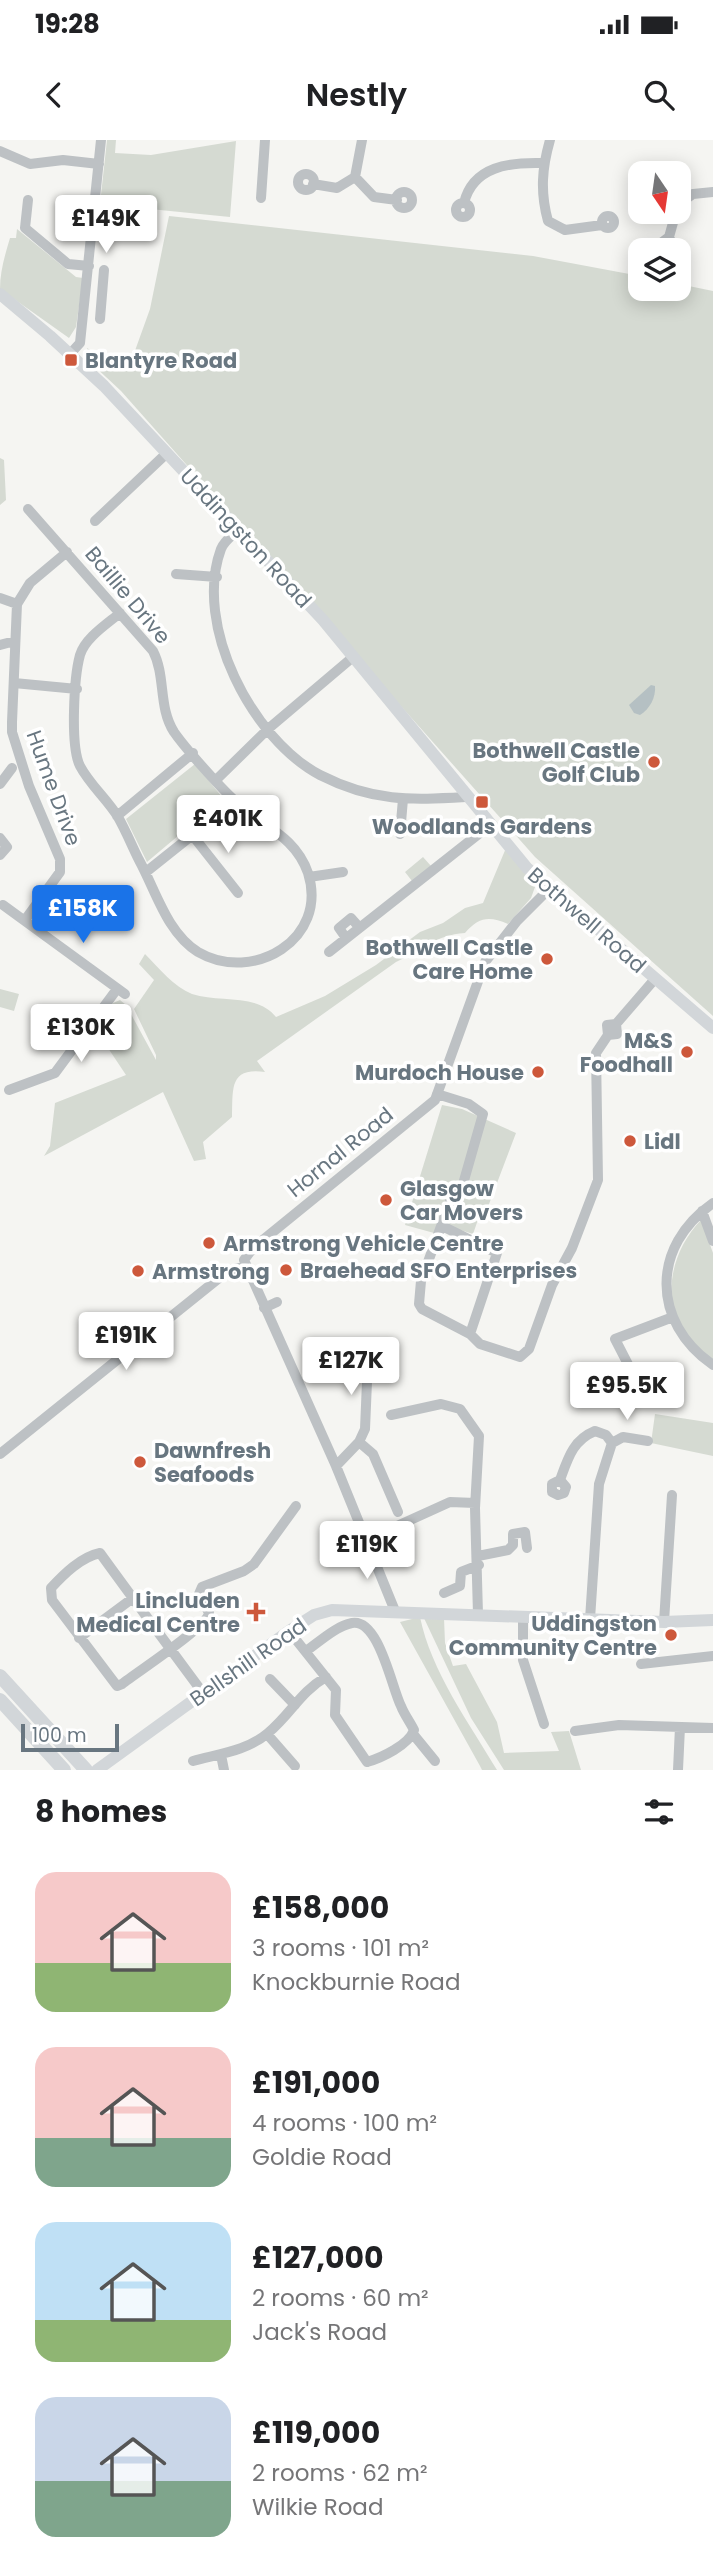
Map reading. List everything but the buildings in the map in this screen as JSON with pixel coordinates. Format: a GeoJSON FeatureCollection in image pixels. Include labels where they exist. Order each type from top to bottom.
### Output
{"type":"FeatureCollection","features":[{"type":"Feature","properties":{"kind":"highway"},"geometry":{"type":"LineString","coordinates":[[0,1676],[82,1765]]}},
{"type":"Feature","properties":{"kind":"highway"},"geometry":{"type":"LineString","coordinates":[[0,1700],[64,1770]]}},
{"type":"Feature","properties":{"kind":"main road","name":"Uddingston Road"},"geometry":{"type":"LineString","coordinates":[[2,299],[70,354],[239,529],[353,657],[468,799]]}},
{"type":"Feature","properties":{"kind":"main road","name":"Bothwell Road"},"geometry":{"type":"LineString","coordinates":[[468,799],[527,868],[713,1028]]}},
{"type":"Feature","properties":{"kind":"main road","name":"Bellshill Road"},"geometry":{"type":"LineString","coordinates":[[97,1770],[289,1630],[314,1615],[332,1610],[664,1622],[713,1620]]}},
{"type":"Feature","properties":{"kind":"street"},"geometry":{"type":"LineString","coordinates":[[70,354],[80,343],[101,140]]}},
{"type":"Feature","properties":{"kind":"street"},"geometry":{"type":"LineString","coordinates":[[261,198],[265,140]]}},
{"type":"Feature","properties":{"kind":"street"},"geometry":{"type":"LineString","coordinates":[[313,184],[337,188],[355,177],[362,140]]}},
{"type":"Feature","properties":{"kind":"street"},"geometry":{"type":"LineString","coordinates":[[550,140],[543,163],[541,184],[548,220],[565,230],[602,225]]}},
{"type":"Feature","properties":{"kind":"street"},"geometry":{"type":"LineString","coordinates":[[0,152],[30,164],[62,160],[99,164]]}},
{"type":"Feature","properties":{"kind":"street"},"geometry":{"type":"LineString","coordinates":[[464,203],[468,188],[477,177],[515,162],[543,163]]}},
{"type":"Feature","properties":{"kind":"street"},"geometry":{"type":"LineString","coordinates":[[355,177],[374,197],[397,200]]}},
{"type":"Feature","properties":{"kind":"street"},"geometry":{"type":"LineString","coordinates":[[691,195],[713,192]]}},
{"type":"Feature","properties":{"kind":"street"},"geometry":{"type":"LineString","coordinates":[[28,200],[25,228],[68,264],[89,266]]}},
{"type":"Feature","properties":{"kind":"street"},"geometry":{"type":"LineString","coordinates":[[95,207],[127,210]]}},
{"type":"Feature","properties":{"kind":"street"},"geometry":{"type":"LineString","coordinates":[[669,237],[673,224]]}},
{"type":"Feature","properties":{"kind":"street"},"geometry":{"type":"LineString","coordinates":[[100,319],[104,270]]}},
{"type":"Feature","properties":{"kind":"street"},"geometry":{"type":"LineString","coordinates":[[87,292],[103,293]]}},
{"type":"Feature","properties":{"kind":"street"},"geometry":{"type":"LineString","coordinates":[[95,521],[167,453]]}},
{"type":"Feature","properties":{"kind":"street","name":"Baillie Drive"},"geometry":{"type":"LineString","coordinates":[[28,509],[153,650],[166,712],[174,732],[234,801]]}},
{"type":"Feature","properties":{"kind":"street"},"geometry":{"type":"LineString","coordinates":[[239,529],[221,549],[217,577],[219,633],[226,657],[247,703],[268,729],[297,760],[320,775],[372,795],[403,799],[468,799]]}},
{"type":"Feature","properties":{"kind":"street"},"geometry":{"type":"LineString","coordinates":[[0,598],[18,604],[30,583],[66,552]]}},
{"type":"Feature","properties":{"kind":"street"},"geometry":{"type":"LineString","coordinates":[[176,574],[217,577]]}},
{"type":"Feature","properties":{"kind":"street","name":"Hume Drive"},"geometry":{"type":"LineString","coordinates":[[18,604],[12,732],[47,833],[60,859],[60,872],[25,920]]}},
{"type":"Feature","properties":{"kind":"street"},"geometry":{"type":"LineString","coordinates":[[120,613],[80,654],[75,740],[79,763],[117,816],[146,872],[183,942],[218,961],[252,963],[272,957],[299,932],[309,906],[309,877],[294,847],[234,801],[146,872]]}},
{"type":"Feature","properties":{"kind":"street"},"geometry":{"type":"LineString","coordinates":[[0,645],[15,641]]}},
{"type":"Feature","properties":{"kind":"street"},"geometry":{"type":"LineString","coordinates":[[217,779],[268,729],[353,657]]}},
{"type":"Feature","properties":{"kind":"street"},"geometry":{"type":"LineString","coordinates":[[14,683],[77,689]]}},
{"type":"Feature","properties":{"kind":"street"},"geometry":{"type":"LineString","coordinates":[[117,816],[193,753]]}},
{"type":"Feature","properties":{"kind":"street"},"geometry":{"type":"LineString","coordinates":[[0,784],[12,768]]}},
{"type":"Feature","properties":{"kind":"street"},"geometry":{"type":"LineString","coordinates":[[400,834],[403,799]]}},
{"type":"Feature","properties":{"kind":"street"},"geometry":{"type":"LineString","coordinates":[[329,952],[345,938],[339,928],[351,918],[359,927],[490,825]]}},
{"type":"Feature","properties":{"kind":"street"},"geometry":{"type":"LineString","coordinates":[[193,836],[238,893]]}},
{"type":"Feature","properties":{"kind":"street"},"geometry":{"type":"LineString","coordinates":[[0,838],[6,847],[0,855]]}},
{"type":"Feature","properties":{"kind":"street"},"geometry":{"type":"LineString","coordinates":[[309,877],[343,872]]}},
{"type":"Feature","properties":{"kind":"street","name":"Hornal Road"},"geometry":{"type":"LineString","coordinates":[[0,1454],[229,1270],[245,1263],[253,1248],[435,1100],[485,962],[503,938],[550,888]]}},
{"type":"Feature","properties":{"kind":"street"},"geometry":{"type":"LineString","coordinates":[[3,905],[121,992],[55,1073],[9,1090]]}},
{"type":"Feature","properties":{"kind":"street"},"geometry":{"type":"LineString","coordinates":[[437,1094],[469,1104],[483,1114],[461,1191],[452,1199],[421,1281],[419,1304],[422,1310],[470,1334],[480,1344],[520,1357],[529,1349],[552,1285],[572,1248],[598,1180],[595,1149],[596,1054],[608,1035],[617,1034],[616,1024],[654,980]]}},
{"type":"Feature","properties":{"kind":"street"},"geometry":{"type":"LineString","coordinates":[[713,1203],[692,1218],[680,1236],[669,1262],[667,1300],[682,1336],[696,1353],[713,1364]]}},
{"type":"Feature","properties":{"kind":"street"},"geometry":{"type":"LineString","coordinates":[[702,1211],[713,1241]]}},
{"type":"Feature","properties":{"kind":"street"},"geometry":{"type":"LineString","coordinates":[[442,1226],[497,1253],[470,1334]]}},
{"type":"Feature","properties":{"kind":"street"},"geometry":{"type":"LineString","coordinates":[[245,1263],[336,1466],[395,1611]]}},
{"type":"Feature","properties":{"kind":"street"},"geometry":{"type":"LineString","coordinates":[[264,1308],[277,1302]]}},
{"type":"Feature","properties":{"kind":"street"},"geometry":{"type":"LineString","coordinates":[[660,1403],[632,1372],[615,1339],[673,1317]]}},
{"type":"Feature","properties":{"kind":"street"},"geometry":{"type":"LineString","coordinates":[[336,1466],[359,1441],[365,1429],[368,1358]]}},
{"type":"Feature","properties":{"kind":"street"},"geometry":{"type":"LineString","coordinates":[[391,1415],[441,1404],[460,1409],[479,1436],[475,1503],[478,1614]]}},
{"type":"Feature","properties":{"kind":"street"},"geometry":{"type":"LineString","coordinates":[[560,1480],[572,1448],[582,1436],[595,1431],[606,1435],[612,1443]]}},
{"type":"Feature","properties":{"kind":"street"},"geometry":{"type":"LineString","coordinates":[[590,1619],[599,1484],[612,1443],[622,1437],[648,1441]]}},
{"type":"Feature","properties":{"kind":"street"},"geometry":{"type":"LineString","coordinates":[[359,1441],[373,1454],[398,1512]]}},
{"type":"Feature","properties":{"kind":"street"},"geometry":{"type":"LineString","coordinates":[[664,1622],[672,1495]]}},
{"type":"Feature","properties":{"kind":"street"},"geometry":{"type":"LineString","coordinates":[[397,1526],[450,1502],[475,1503]]}},
{"type":"Feature","properties":{"kind":"street"},"geometry":{"type":"LineString","coordinates":[[203,1693],[170,1648],[133,1598],[100,1553],[91,1555],[63,1575],[51,1588],[50,1594],[79,1638],[117,1686],[170,1648],[209,1618],[199,1594],[202,1587],[244,1571],[254,1564],[296,1506]]}},
{"type":"Feature","properties":{"kind":"street"},"geometry":{"type":"LineString","coordinates":[[444,1593],[460,1587],[461,1572],[478,1560],[508,1550],[513,1545],[513,1534],[524,1532],[527,1548]]}},
{"type":"Feature","properties":{"kind":"street"},"geometry":{"type":"LineString","coordinates":[[79,1638],[133,1598]]}},
{"type":"Feature","properties":{"kind":"street"},"geometry":{"type":"LineString","coordinates":[[523,1616],[523,1660],[544,1724]]}},
{"type":"Feature","properties":{"kind":"street"},"geometry":{"type":"LineString","coordinates":[[306,1650],[343,1625],[355,1622],[364,1625],[391,1671],[413,1734],[436,1761]]}},
{"type":"Feature","properties":{"kind":"street"},"geometry":{"type":"LineString","coordinates":[[289,1630],[336,1690],[335,1715],[364,1766],[413,1734]]}},
{"type":"Feature","properties":{"kind":"street"},"geometry":{"type":"LineString","coordinates":[[642,1664],[713,1656]]}},
{"type":"Feature","properties":{"kind":"street"},"geometry":{"type":"LineString","coordinates":[[193,1761],[221,1755],[267,1734],[295,1705],[306,1689],[326,1677]]}},
{"type":"Feature","properties":{"kind":"street"},"geometry":{"type":"LineString","coordinates":[[271,1685],[295,1705]]}},
{"type":"Feature","properties":{"kind":"street"},"geometry":{"type":"LineString","coordinates":[[575,1731],[619,1725],[713,1728]]}},
{"type":"Feature","properties":{"kind":"street"},"geometry":{"type":"LineString","coordinates":[[678,1770],[680,1727]]}},
{"type":"Feature","properties":{"kind":"street"},"geometry":{"type":"LineString","coordinates":[[267,1734],[295,1766]]}},
{"type":"Feature","properties":{"kind":"street"},"geometry":{"type":"LineString","coordinates":[[221,1755],[224,1770]]}},
{"type":"Feature","properties":{"kind":"shaded area"},"geometry":{"type":"Polygon","coordinates":[[[107,140],[116,140],[115,153],[151,155],[236,141],[230,217],[100,204],[107,140]]]}},
{"type":"Feature","properties":{"kind":"shaded area","name":"Bothwell Castle Golf Club"},"geometry":{"type":"Polygon","coordinates":[[[169,216],[533,256],[628,274],[628,301],[691,301],[691,286],[713,291],[713,1016],[535,857],[121,391],[91,363],[87,348],[113,364],[132,359],[150,309],[169,216]]]}},
{"type":"Feature","properties":{"kind":"shaded area"},"geometry":{"type":"Polygon","coordinates":[[[17,229],[76,277],[83,278],[76,327],[69,338],[0,289],[6,251],[10,238],[16,238],[17,229]]]}},
{"type":"Feature","properties":{"kind":"shaded area"},"geometry":{"type":"Polygon","coordinates":[[[0,458],[4,460],[6,500],[0,505],[0,458]]]}},
{"type":"Feature","properties":{"kind":"shaded area"},"geometry":{"type":"Polygon","coordinates":[[[651,685],[655,686],[655,690],[649,706],[640,715],[634,713],[629,705],[651,685]]]}},
{"type":"Feature","properties":{"kind":"shaded area"},"geometry":{"type":"Polygon","coordinates":[[[195,764],[223,798],[147,862],[126,819],[195,764]]]}},
{"type":"Feature","properties":{"kind":"shaded area"},"geometry":{"type":"Polygon","coordinates":[[[506,848],[535,887],[531,898],[508,924],[495,920],[480,921],[465,933],[445,937],[396,962],[257,1061],[265,1072],[245,1073],[235,1082],[232,1117],[203,1142],[206,1159],[194,1161],[163,1092],[44,1156],[50,1146],[55,1103],[126,1075],[94,1027],[113,1003],[120,1000],[126,1005],[156,1060],[134,1009],[154,980],[139,964],[145,954],[185,991],[203,997],[259,1005],[276,1017],[325,996],[376,965],[420,932],[443,923],[465,908],[483,903],[506,848]]]}},
{"type":"Feature","properties":{"kind":"shaded area"},"geometry":{"type":"Polygon","coordinates":[[[423,857],[431,866],[412,881],[405,872],[423,857]]]}},
{"type":"Feature","properties":{"kind":"shaded area"},"geometry":{"type":"Polygon","coordinates":[[[0,989],[19,994],[14,1011],[0,1007],[0,989]]]}},
{"type":"Feature","properties":{"kind":"shaded area"},"geometry":{"type":"Polygon","coordinates":[[[442,1105],[462,1109],[516,1133],[486,1212],[481,1211],[473,1234],[438,1223],[434,1233],[405,1225],[442,1105]]]}},
{"type":"Feature","properties":{"kind":"shaded area"},"geometry":{"type":"Polygon","coordinates":[[[701,1220],[713,1253],[713,1361],[685,1335],[677,1321],[671,1290],[683,1245],[701,1220]]]}},
{"type":"Feature","properties":{"kind":"shaded area"},"geometry":{"type":"Polygon","coordinates":[[[655,1414],[713,1423],[713,1456],[651,1443],[655,1414]]]}},
{"type":"Feature","properties":{"kind":"shaded area"},"geometry":{"type":"Polygon","coordinates":[[[423,1616],[444,1618],[445,1643],[453,1666],[466,1664],[497,1722],[504,1753],[559,1751],[551,1732],[569,1731],[581,1770],[504,1770],[471,1718],[423,1616]]]}},
{"type":"Feature","properties":{"kind":"shaded area"},"geometry":{"type":"Polygon","coordinates":[[[420,1617],[425,1637],[442,1677],[497,1770],[482,1770],[400,1622],[420,1617]]]}},
{"type":"Feature","properties":{"kind":"place","name":"Blantyre Road"},"geometry":{"type":"Point","coordinates":[71,360]}},
{"type":"Feature","properties":{"kind":"place","name":"Bothwell Castle Golf Club"},"geometry":{"type":"Point","coordinates":[654,762]}},
{"type":"Feature","properties":{"kind":"place","name":"Woodlands Gardens"},"geometry":{"type":"Point","coordinates":[482,802]}},
{"type":"Feature","properties":{"kind":"place","name":"Bothwell Castle Care Home"},"geometry":{"type":"Point","coordinates":[547,959]}},
{"type":"Feature","properties":{"kind":"place","name":"M&S Foodhall"},"geometry":{"type":"Point","coordinates":[687,1052]}},
{"type":"Feature","properties":{"kind":"place","name":"Murdoch House"},"geometry":{"type":"Point","coordinates":[538,1072]}},
{"type":"Feature","properties":{"kind":"place","name":"Lidl"},"geometry":{"type":"Point","coordinates":[630,1141]}},
{"type":"Feature","properties":{"kind":"place","name":"Glasgow Car Movers"},"geometry":{"type":"Point","coordinates":[386,1200]}},
{"type":"Feature","properties":{"kind":"place","name":"Armstrong Vehicle Centre"},"geometry":{"type":"Point","coordinates":[209,1243]}},
{"type":"Feature","properties":{"kind":"place","name":"Braehead SFO Enterprises"},"geometry":{"type":"Point","coordinates":[286,1270]}},
{"type":"Feature","properties":{"kind":"place","name":"Armstrong"},"geometry":{"type":"Point","coordinates":[138,1271]}},
{"type":"Feature","properties":{"kind":"place","name":"Dawnfresh Seafoods"},"geometry":{"type":"Point","coordinates":[140,1462]}},
{"type":"Feature","properties":{"kind":"place","name":"Lincluden Medical Centre"},"geometry":{"type":"Point","coordinates":[256,1612]}},
{"type":"Feature","properties":{"kind":"place","name":"Uddingston Community Centre"},"geometry":{"type":"Point","coordinates":[671,1635]}}]}
